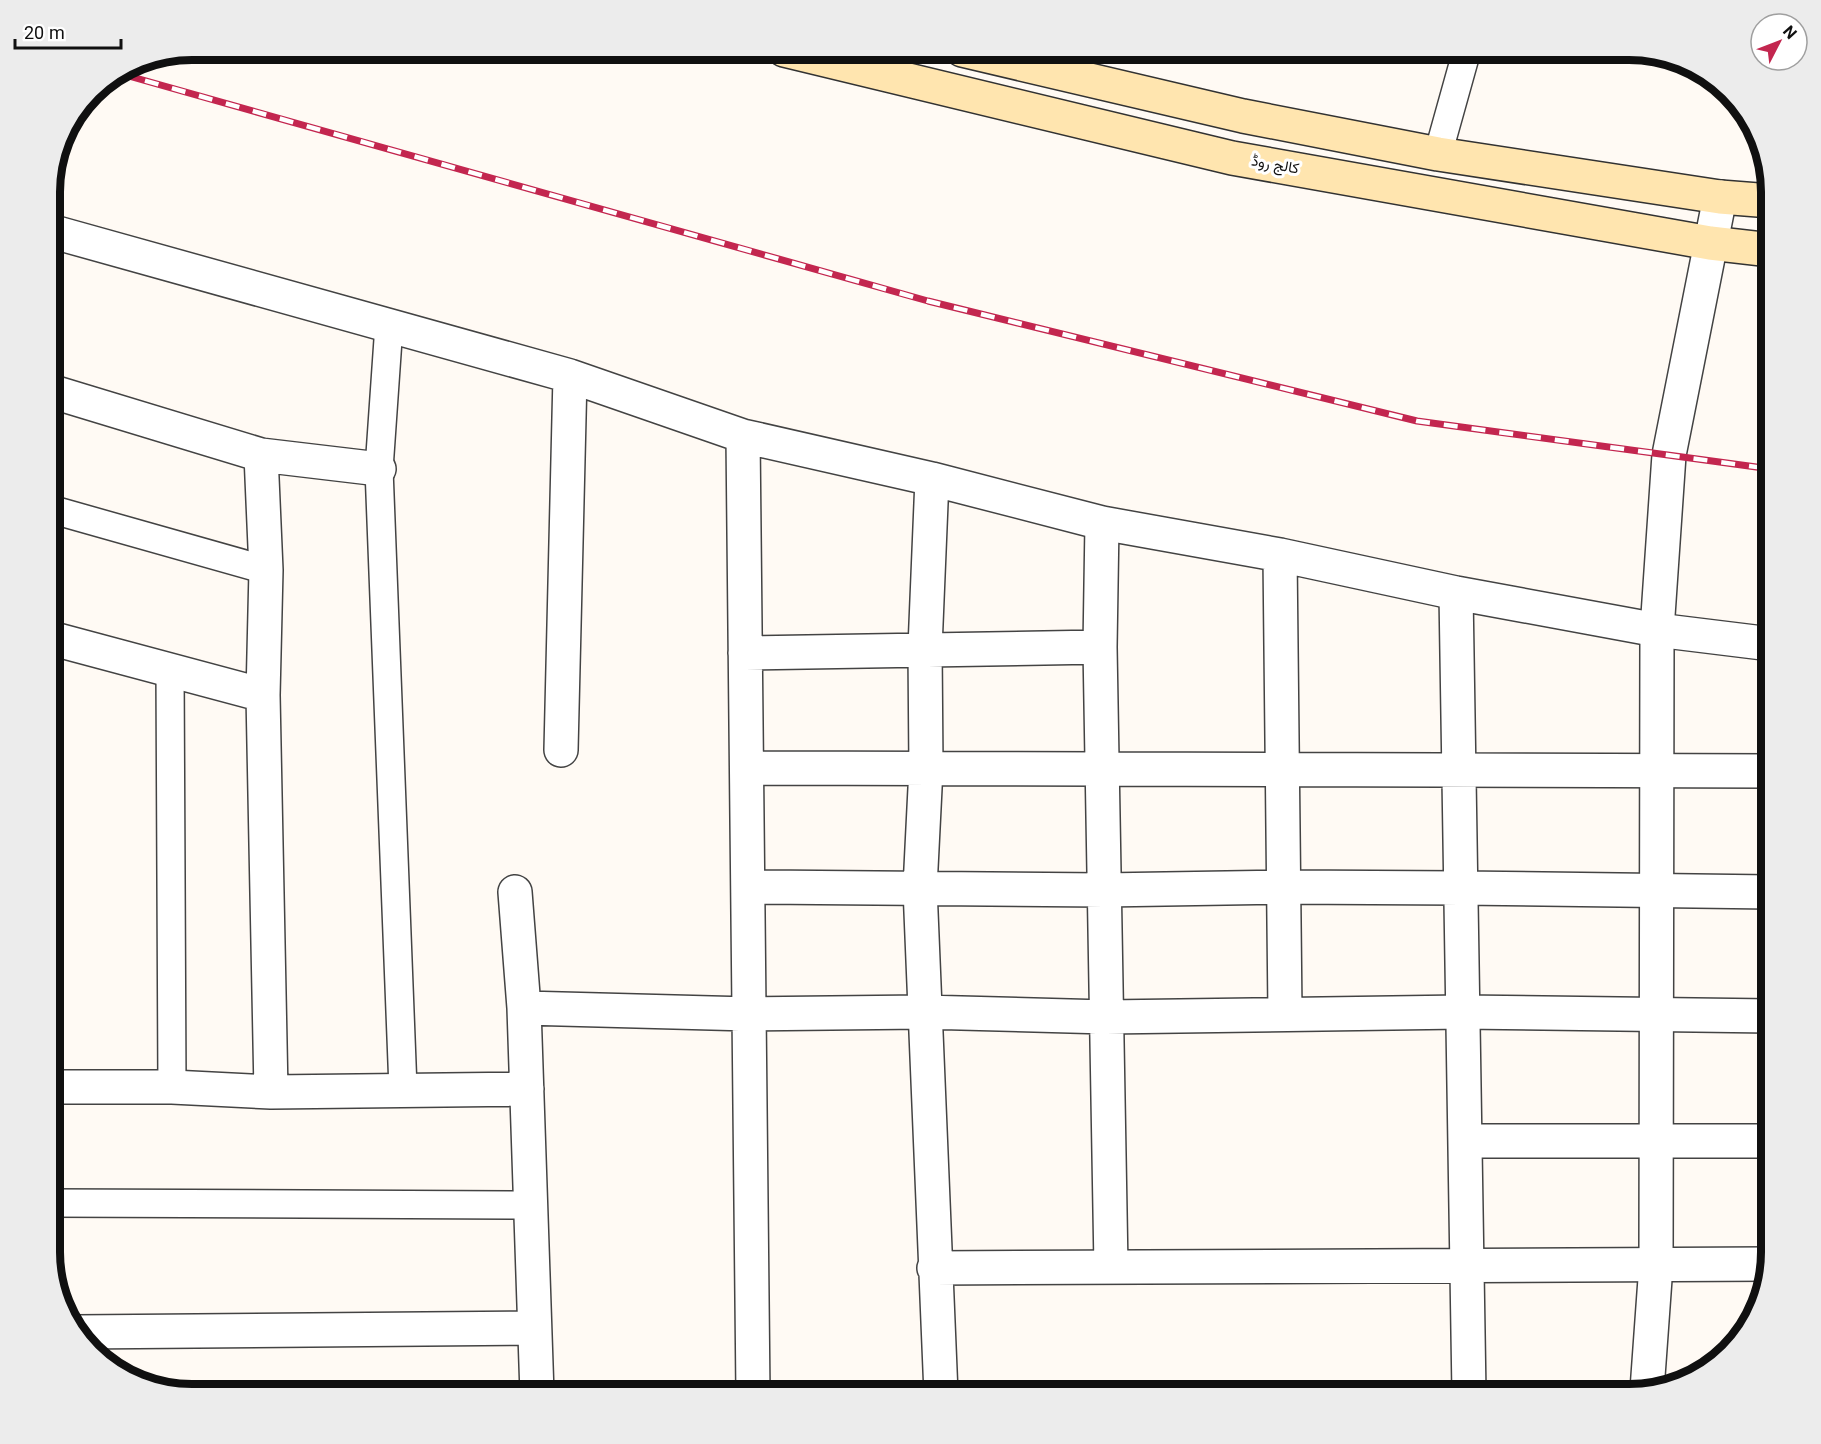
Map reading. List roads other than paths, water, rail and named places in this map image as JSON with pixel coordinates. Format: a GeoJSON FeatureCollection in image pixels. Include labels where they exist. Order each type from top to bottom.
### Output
{"type":"FeatureCollection","features":[{"type":"Feature","properties":{"kind":"main road","name":"کالج روڈ"},"geometry":{"type":"LineString","coordinates":[[825,60],[1232,158],[1710,243],[1761,249]]}},
{"type":"Feature","properties":{"kind":"main road"},"geometry":{"type":"LineString","coordinates":[[1004,60],[1243,117],[1438,154],[1720,197],[1761,200]]}},
{"type":"Feature","properties":{"kind":"street"},"geometry":{"type":"LineString","coordinates":[[1438,154],[1464,60]]}},
{"type":"Feature","properties":{"kind":"street"},"geometry":{"type":"LineString","coordinates":[[1648,1383],[1656,1265],[1657,630],[1669,455],[1720,197]]}},
{"type":"Feature","properties":{"kind":"street"},"geometry":{"type":"LineString","coordinates":[[60,234],[570,376],[743,436],[932,479],[1102,523],[1280,555],[1456,593],[1657,630],[1761,643]]}},
{"type":"Feature","properties":{"kind":"street"},"geometry":{"type":"LineString","coordinates":[[389,325],[380,469],[403,1089]]}},
{"type":"Feature","properties":{"kind":"street"},"geometry":{"type":"LineString","coordinates":[[561,750],[570,376]]}},
{"type":"Feature","properties":{"kind":"street"},"geometry":{"type":"LineString","coordinates":[[60,394],[261,455],[380,469]]}},
{"type":"Feature","properties":{"kind":"street"},"geometry":{"type":"LineString","coordinates":[[743,436],[753,1384]]}},
{"type":"Feature","properties":{"kind":"street"},"geometry":{"type":"LineString","coordinates":[[261,455],[266,570],[263,694],[271,1092]]}},
{"type":"Feature","properties":{"kind":"street"},"geometry":{"type":"LineString","coordinates":[[932,479],[925,648],[926,768],[920,888],[923,1012],[939,1384]]}},
{"type":"Feature","properties":{"kind":"street"},"geometry":{"type":"LineString","coordinates":[[60,512],[266,570]]}},
{"type":"Feature","properties":{"kind":"street"},"geometry":{"type":"LineString","coordinates":[[1102,523],[1100,647],[1111,1267]]}},
{"type":"Feature","properties":{"kind":"street"},"geometry":{"type":"LineString","coordinates":[[1280,555],[1285,1013]]}},
{"type":"Feature","properties":{"kind":"street"},"geometry":{"type":"LineString","coordinates":[[1456,593],[1469,1384]]}},
{"type":"Feature","properties":{"kind":"street"},"geometry":{"type":"LineString","coordinates":[[60,641],[263,694]]}},
{"type":"Feature","properties":{"kind":"street"},"geometry":{"type":"LineString","coordinates":[[745,653],[925,648],[1100,647]]}},
{"type":"Feature","properties":{"kind":"street"},"geometry":{"type":"LineString","coordinates":[[170,669],[172,1087]]}},
{"type":"Feature","properties":{"kind":"street"},"geometry":{"type":"LineString","coordinates":[[747,768],[1761,771]]}},
{"type":"Feature","properties":{"kind":"street"},"geometry":{"type":"LineString","coordinates":[[748,886],[1104,890],[1284,887],[1461,888],[1761,892]]}},
{"type":"Feature","properties":{"kind":"street"},"geometry":{"type":"LineString","coordinates":[[515,892],[524,1008],[537,1384]]}},
{"type":"Feature","properties":{"kind":"street"},"geometry":{"type":"LineString","coordinates":[[524,1008],[749,1014],[923,1012],[1106,1017],[1462,1012],[1761,1016]]}},
{"type":"Feature","properties":{"kind":"street"},"geometry":{"type":"LineString","coordinates":[[60,1087],[172,1087],[271,1092],[527,1089]]}},
{"type":"Feature","properties":{"kind":"street"},"geometry":{"type":"LineString","coordinates":[[1465,1141],[1761,1141]]}},
{"type":"Feature","properties":{"kind":"street"},"geometry":{"type":"LineString","coordinates":[[60,1203],[530,1205]]}},
{"type":"Feature","properties":{"kind":"street"},"geometry":{"type":"LineString","coordinates":[[934,1268],[1760,1264]]}},
{"type":"Feature","properties":{"kind":"street"},"geometry":{"type":"LineString","coordinates":[[87,1332],[534,1328]]}},
{"type":"Feature","properties":{"kind":"railway"},"geometry":{"type":"LineString","coordinates":[[130,76],[928,301],[1417,421],[1761,468]]}}]}
